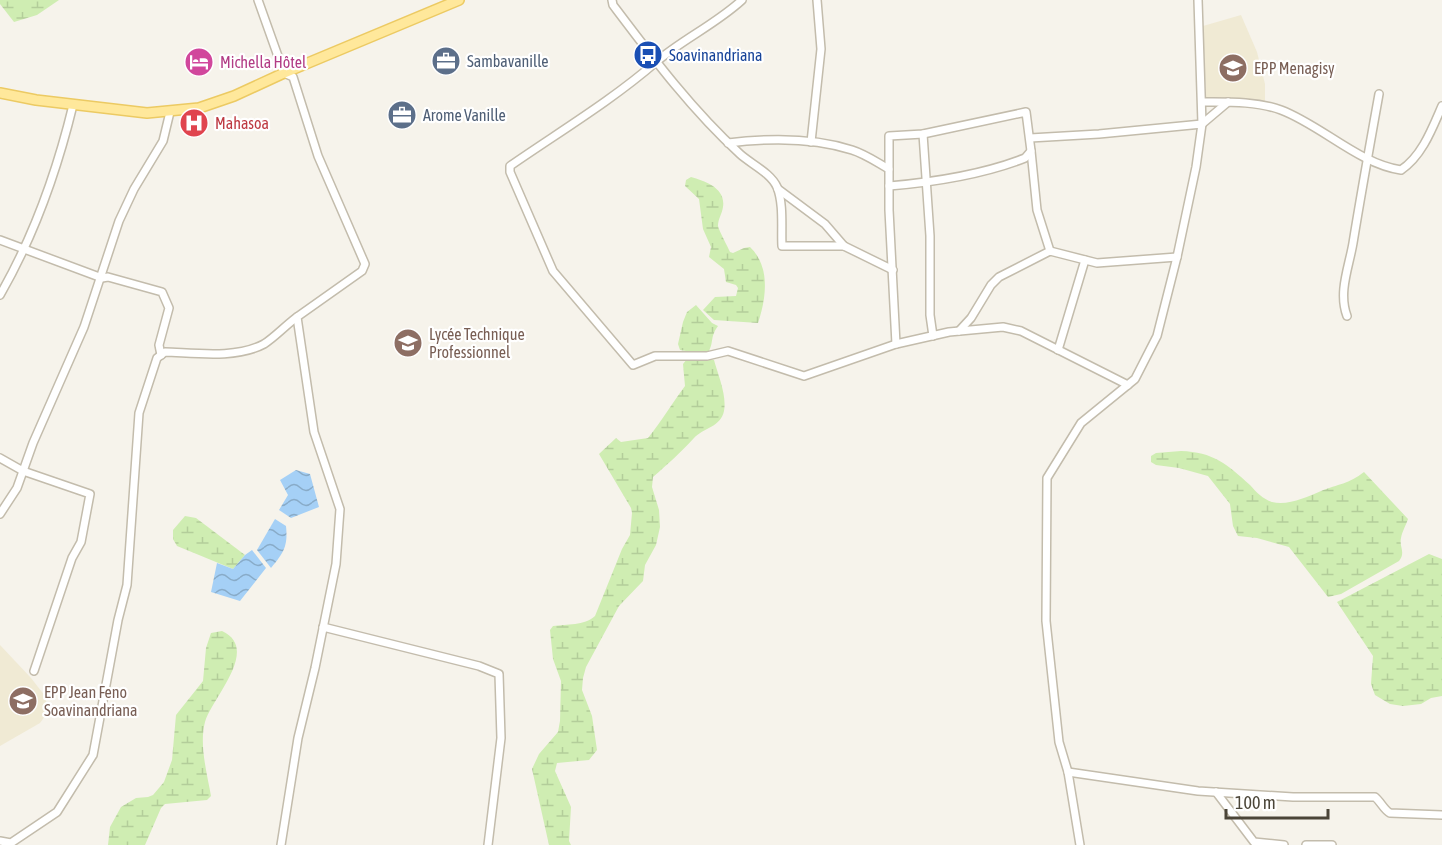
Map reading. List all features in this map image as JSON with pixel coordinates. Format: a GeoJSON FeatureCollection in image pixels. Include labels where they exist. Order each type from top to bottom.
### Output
{"type":"FeatureCollection","features":[{"type":"Feature","properties":{"kind":"main road"},"geometry":{"type":"LineString","coordinates":[[0,93],[73,105],[147,112],[192,109],[214,104],[446,3],[459,0]]}},
{"type":"Feature","properties":{"kind":"street"},"geometry":{"type":"LineString","coordinates":[[0,841],[11,843],[57,812],[93,755],[118,620],[127,585],[139,413],[158,358],[165,352],[232,352],[264,344],[297,316],[362,271],[364,264],[318,156],[292,77],[284,73],[258,0]]}},
{"type":"Feature","properties":{"kind":"street"},"geometry":{"type":"LineString","coordinates":[[612,0],[613,5],[688,102],[728,143],[773,181],[778,188],[825,224],[843,246],[893,270]]}},
{"type":"Feature","properties":{"kind":"street"},"geometry":{"type":"LineString","coordinates":[[742,0],[588,115],[510,166],[510,172],[553,271],[633,365],[655,356],[707,356],[728,351],[804,376],[896,344],[959,331],[1003,327],[1021,331],[1128,386]]}},
{"type":"Feature","properties":{"kind":"street"},"geometry":{"type":"LineString","coordinates":[[811,142],[821,49],[817,0]]}},
{"type":"Feature","properties":{"kind":"street"},"geometry":{"type":"LineString","coordinates":[[1080,845],[1068,772],[1059,742],[1046,621],[1047,478],[1081,423],[1136,379],[1157,336],[1177,257],[1196,167],[1202,124],[1198,0]]}},
{"type":"Feature","properties":{"kind":"street"},"geometry":{"type":"LineString","coordinates":[[1347,316],[1344,301],[1346,269],[1353,243],[1379,94]]}},
{"type":"Feature","properties":{"kind":"street"},"geometry":{"type":"LineString","coordinates":[[1202,102],[1265,105],[1282,110],[1368,159],[1392,169],[1401,170],[1409,165],[1424,144],[1442,106]]}},
{"type":"Feature","properties":{"kind":"street"},"geometry":{"type":"LineString","coordinates":[[1030,138],[1202,124],[1229,102]]}},
{"type":"Feature","properties":{"kind":"street"},"geometry":{"type":"LineString","coordinates":[[0,295],[42,204],[62,150],[73,105]]}},
{"type":"Feature","properties":{"kind":"street"},"geometry":{"type":"LineString","coordinates":[[0,514],[12,498],[84,327],[119,221],[134,189],[163,141],[170,112]]}},
{"type":"Feature","properties":{"kind":"street"},"geometry":{"type":"LineString","coordinates":[[896,344],[889,186],[890,136],[923,134],[1026,112],[1038,210],[1050,250]]}},
{"type":"Feature","properties":{"kind":"street"},"geometry":{"type":"LineString","coordinates":[[923,134],[930,236],[930,315],[933,336]]}},
{"type":"Feature","properties":{"kind":"street"},"geometry":{"type":"LineString","coordinates":[[728,143],[768,138],[811,142],[854,150],[889,169]]}},
{"type":"Feature","properties":{"kind":"street"},"geometry":{"type":"LineString","coordinates":[[889,186],[926,183],[1014,162],[1025,158],[1031,151]]}},
{"type":"Feature","properties":{"kind":"street"},"geometry":{"type":"LineString","coordinates":[[778,188],[782,246],[843,246]]}},
{"type":"Feature","properties":{"kind":"street"},"geometry":{"type":"LineString","coordinates":[[0,240],[24,247],[102,278],[108,277],[162,292],[170,308],[159,345],[161,355]]}},
{"type":"Feature","properties":{"kind":"street"},"geometry":{"type":"LineString","coordinates":[[959,331],[971,318],[991,285],[999,277],[1050,250],[1097,262],[1177,257]]}},
{"type":"Feature","properties":{"kind":"street"},"geometry":{"type":"LineString","coordinates":[[1058,350],[1085,260]]}},
{"type":"Feature","properties":{"kind":"street"},"geometry":{"type":"LineString","coordinates":[[281,845],[298,738],[336,564],[340,508],[314,432],[297,316]]}},
{"type":"Feature","properties":{"kind":"street"},"geometry":{"type":"LineString","coordinates":[[0,458],[23,471],[90,494],[81,542],[72,558],[34,671]]}},
{"type":"Feature","properties":{"kind":"street"},"geometry":{"type":"LineString","coordinates":[[323,627],[479,666],[499,674],[501,738],[488,845]]}},
{"type":"Feature","properties":{"kind":"street"},"geometry":{"type":"LineString","coordinates":[[1068,772],[1198,791],[1293,797],[1376,797],[1383,804],[1385,811],[1390,813],[1442,815]]}},
{"type":"Feature","properties":{"kind":"street"},"geometry":{"type":"LineString","coordinates":[[1216,792],[1254,842],[1284,845]]}},
{"type":"Feature","properties":{"kind":"street"},"geometry":{"type":"LineString","coordinates":[[1306,845],[1332,845]]}},
{"type":"Feature","properties":{"kind":"shaded area","name":"EPP Menagisy"},"geometry":{"type":"Polygon","coordinates":[[[1241,15],[1257,52],[1265,84],[1265,101],[1206,99],[1203,26],[1241,15]]]}},
{"type":"Feature","properties":{"kind":"shaded area","name":"EPP Jean Feno Soavinandriana"},"geometry":{"type":"Polygon","coordinates":[[[0,645],[45,696],[47,706],[45,716],[40,723],[0,746],[0,645]]]}},
{"type":"Feature","properties":{"kind":"green space"},"geometry":{"type":"Polygon","coordinates":[[[0,0],[59,0],[37,15],[14,22],[0,4],[0,0]]]}},
{"type":"Feature","properties":{"kind":"green space"},"geometry":{"type":"Polygon","coordinates":[[[691,177],[713,186],[721,195],[723,207],[718,226],[730,252],[750,247],[757,255],[765,283],[765,294],[758,323],[714,320],[703,310],[715,297],[736,296],[738,288],[726,282],[724,269],[709,257],[711,247],[703,229],[699,199],[685,186],[686,180],[691,177]]]}},
{"type":"Feature","properties":{"kind":"green space"},"geometry":{"type":"Polygon","coordinates":[[[696,305],[712,323],[718,326],[709,351],[680,350],[678,344],[687,312],[696,305]]]}},
{"type":"Feature","properties":{"kind":"green space"},"geometry":{"type":"Polygon","coordinates":[[[687,359],[714,360],[723,392],[724,411],[716,424],[698,435],[653,477],[652,487],[659,510],[660,527],[656,545],[645,565],[643,581],[619,606],[586,667],[582,690],[592,716],[597,750],[589,760],[557,763],[555,771],[571,807],[569,841],[571,845],[549,845],[532,769],[539,754],[558,732],[560,721],[561,681],[553,659],[550,630],[553,626],[581,623],[595,616],[630,535],[631,508],[599,454],[616,438],[621,442],[648,438],[685,386],[683,364],[687,359]]]}},
{"type":"Feature","properties":{"kind":"green space"},"geometry":{"type":"Polygon","coordinates":[[[1181,451],[1202,454],[1219,461],[1263,497],[1278,503],[1304,498],[1348,481],[1364,472],[1408,519],[1401,538],[1401,558],[1341,594],[1328,597],[1289,547],[1257,538],[1238,536],[1233,526],[1230,504],[1208,476],[1151,462],[1151,456],[1156,453],[1181,451]]]}},
{"type":"Feature","properties":{"kind":"green space"},"geometry":{"type":"Polygon","coordinates":[[[185,516],[196,518],[245,555],[233,569],[177,546],[173,539],[173,530],[185,516]]]}},
{"type":"Feature","properties":{"kind":"green space"},"geometry":{"type":"Polygon","coordinates":[[[1429,554],[1442,559],[1442,696],[1431,698],[1421,704],[1403,706],[1390,704],[1375,695],[1371,684],[1373,656],[1337,602],[1429,554]]]}},
{"type":"Feature","properties":{"kind":"green space"},"geometry":{"type":"Polygon","coordinates":[[[222,631],[233,639],[237,649],[236,661],[231,674],[209,712],[203,731],[204,759],[211,796],[207,800],[165,804],[161,808],[145,845],[108,845],[110,827],[121,807],[136,798],[153,795],[164,782],[172,760],[176,715],[203,681],[206,648],[211,633],[222,631]]]}},
{"type":"Feature","properties":{"kind":"water"},"geometry":{"type":"Polygon","coordinates":[[[296,470],[310,474],[319,507],[291,518],[279,510],[288,495],[280,480],[296,470]]]}},
{"type":"Feature","properties":{"kind":"water"},"geometry":{"type":"Polygon","coordinates":[[[275,519],[286,526],[286,544],[271,568],[257,550],[275,519]]]}},
{"type":"Feature","properties":{"kind":"water"},"geometry":{"type":"Polygon","coordinates":[[[252,550],[266,568],[240,601],[211,592],[217,563],[233,569],[252,550]]]}},
{"type":"Feature","properties":{"kind":"place","name":"Soavinandriana"},"geometry":{"type":"Point","coordinates":[648,55]}},
{"type":"Feature","properties":{"kind":"place","name":"Sambavanille"},"geometry":{"type":"Point","coordinates":[446,61]}},
{"type":"Feature","properties":{"kind":"place","name":"Michella Hôtel"},"geometry":{"type":"Point","coordinates":[199,62]}},
{"type":"Feature","properties":{"kind":"place","name":"EPP Menagisy"},"geometry":{"type":"Point","coordinates":[1233,68]}},
{"type":"Feature","properties":{"kind":"place","name":"Arome Vanille"},"geometry":{"type":"Point","coordinates":[402,115]}},
{"type":"Feature","properties":{"kind":"place","name":"Mahasoa"},"geometry":{"type":"Point","coordinates":[194,123]}},
{"type":"Feature","properties":{"kind":"place","name":"Lycée Technique Professionnel"},"geometry":{"type":"Point","coordinates":[408,343]}},
{"type":"Feature","properties":{"kind":"place","name":"EPP Jean Feno Soavinandriana"},"geometry":{"type":"Point","coordinates":[23,701]}}]}
